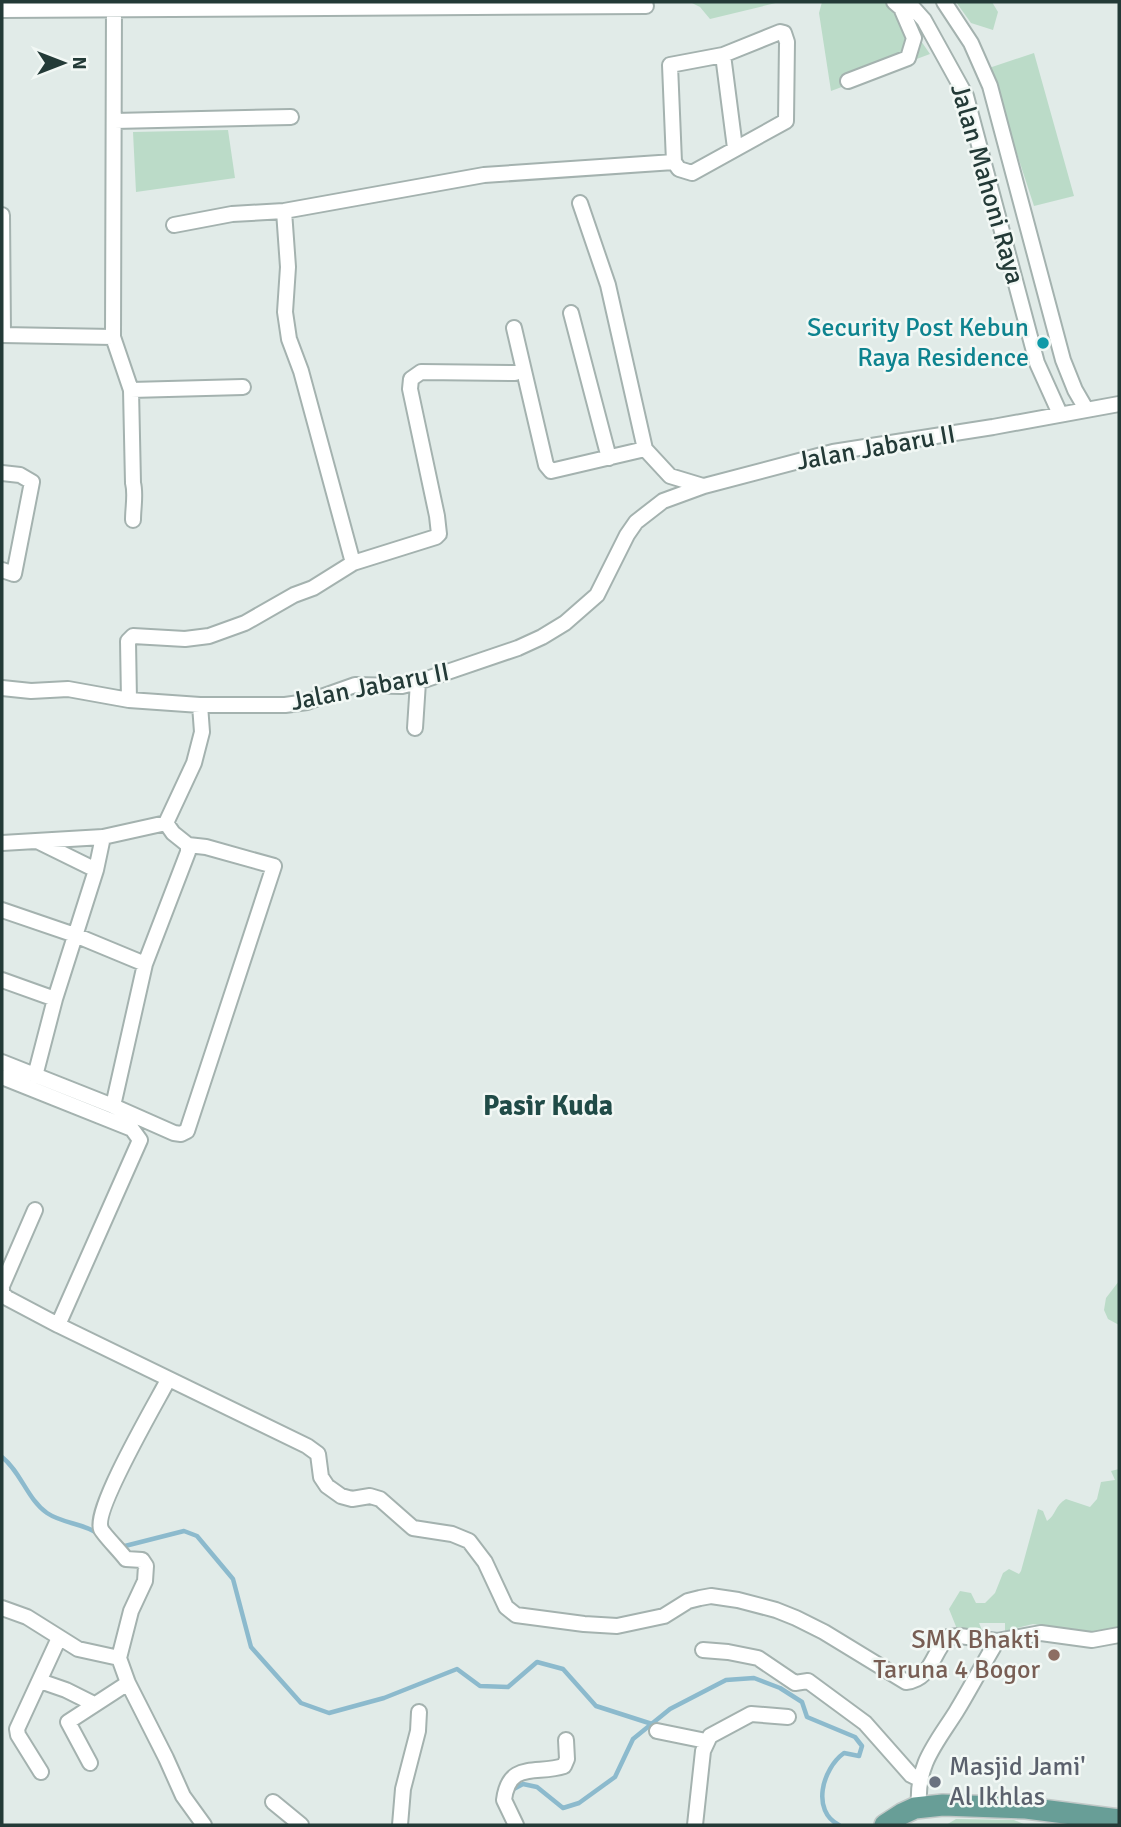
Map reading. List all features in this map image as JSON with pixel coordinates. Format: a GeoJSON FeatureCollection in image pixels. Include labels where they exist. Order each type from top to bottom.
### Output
{"type":"FeatureCollection","features":[{"type":"Feature","properties":{"kind":"main road"},"geometry":{"type":"LineString","coordinates":[[886,1825],[919,1807],[954,1805],[1026,1808],[1119,1820]]}},
{"type":"Feature","properties":{"kind":"street"},"geometry":{"type":"LineString","coordinates":[[848,81],[908,58],[914,37],[901,8],[894,2]]}},
{"type":"Feature","properties":{"kind":"street","name":"Jalan Mahoni Raya"},"geometry":{"type":"LineString","coordinates":[[908,2],[929,29],[966,96],[1037,362],[1060,414]]}},
{"type":"Feature","properties":{"kind":"street","name":"Jalan Mahoni Raya"},"geometry":{"type":"LineString","coordinates":[[944,2],[971,43],[990,86],[1063,360],[1086,409]]}},
{"type":"Feature","properties":{"kind":"street"},"geometry":{"type":"LineString","coordinates":[[114,5],[113,337],[131,390],[135,491],[132,497],[133,520]]}},
{"type":"Feature","properties":{"kind":"street"},"geometry":{"type":"LineString","coordinates":[[2,10],[114,5],[646,6]]}},
{"type":"Feature","properties":{"kind":"street"},"geometry":{"type":"LineString","coordinates":[[780,32],[786,37],[786,121],[692,173],[679,169],[674,162],[670,65],[723,55],[780,32]]}},
{"type":"Feature","properties":{"kind":"street"},"geometry":{"type":"LineString","coordinates":[[723,55],[735,148]]}},
{"type":"Feature","properties":{"kind":"street"},"geometry":{"type":"LineString","coordinates":[[114,121],[291,117]]}},
{"type":"Feature","properties":{"kind":"street"},"geometry":{"type":"LineString","coordinates":[[174,225],[232,214],[284,211],[484,175],[674,162]]}},
{"type":"Feature","properties":{"kind":"street"},"geometry":{"type":"LineString","coordinates":[[580,203],[608,285],[645,449],[670,476],[704,486]]}},
{"type":"Feature","properties":{"kind":"street"},"geometry":{"type":"LineString","coordinates":[[284,211],[288,267],[285,312],[289,339],[301,371],[353,563]]}},
{"type":"Feature","properties":{"kind":"street"},"geometry":{"type":"LineString","coordinates":[[2,215],[2,335],[113,337]]}},
{"type":"Feature","properties":{"kind":"street"},"geometry":{"type":"LineString","coordinates":[[571,313],[609,458]]}},
{"type":"Feature","properties":{"kind":"street"},"geometry":{"type":"LineString","coordinates":[[514,328],[546,465],[551,471],[645,449]]}},
{"type":"Feature","properties":{"kind":"street"},"geometry":{"type":"LineString","coordinates":[[129,701],[128,641],[133,636],[186,639],[209,636],[245,623],[313,588],[353,563],[436,537],[439,534],[410,389],[411,379],[421,372],[515,373]]}},
{"type":"Feature","properties":{"kind":"street"},"geometry":{"type":"LineString","coordinates":[[131,390],[243,387]]}},
{"type":"Feature","properties":{"kind":"street","name":"Jalan Jabaru II"},"geometry":{"type":"LineString","coordinates":[[2,688],[31,691],[68,689],[129,701],[200,705],[285,705],[307,702],[355,685],[402,686],[418,682],[518,648],[565,623],[597,595],[636,522],[663,501],[704,486],[833,452],[1119,404]]}},
{"type":"Feature","properties":{"kind":"street"},"geometry":{"type":"LineString","coordinates":[[2,473],[20,475],[32,482],[14,573],[2,570]]}},
{"type":"Feature","properties":{"kind":"street"},"geometry":{"type":"LineString","coordinates":[[415,728],[418,682]]}},
{"type":"Feature","properties":{"kind":"street"},"geometry":{"type":"LineString","coordinates":[[166,823],[194,763],[202,732],[200,705]]}},
{"type":"Feature","properties":{"kind":"street"},"geometry":{"type":"LineString","coordinates":[[2,843],[103,837],[166,823]]}},
{"type":"Feature","properties":{"kind":"street"},"geometry":{"type":"LineString","coordinates":[[2,1062],[174,1133],[187,1131],[274,866],[206,847],[188,845],[173,833],[166,823]]}},
{"type":"Feature","properties":{"kind":"street"},"geometry":{"type":"LineString","coordinates":[[34,1076],[96,870],[103,837]]}},
{"type":"Feature","properties":{"kind":"street"},"geometry":{"type":"LineString","coordinates":[[34,839],[96,870]]}},
{"type":"Feature","properties":{"kind":"street"},"geometry":{"type":"LineString","coordinates":[[113,1106],[145,964],[188,852],[188,845]]}},
{"type":"Feature","properties":{"kind":"street"},"geometry":{"type":"LineString","coordinates":[[2,910],[75,935],[145,964]]}},
{"type":"Feature","properties":{"kind":"street"},"geometry":{"type":"LineString","coordinates":[[2,980],[55,999]]}},
{"type":"Feature","properties":{"kind":"street"},"geometry":{"type":"LineString","coordinates":[[2,1077],[132,1129],[140,1140],[58,1325]]}},
{"type":"Feature","properties":{"kind":"street"},"geometry":{"type":"LineString","coordinates":[[35,1210],[2,1286],[2,1293],[7,1298],[313,1450],[318,1454],[321,1477],[327,1486],[341,1496],[352,1499],[370,1496],[380,1499],[413,1528],[452,1534],[468,1541],[485,1562],[506,1607],[516,1615],[617,1626],[664,1616],[688,1601],[700,1598],[711,1596],[738,1600],[776,1610],[811,1626],[906,1682],[916,1681],[926,1673],[948,1637],[997,1641],[1041,1633],[1082,1640],[1119,1635]]}},
{"type":"Feature","properties":{"kind":"street"},"geometry":{"type":"LineString","coordinates":[[168,1380],[99,1517],[101,1531],[117,1545],[126,1559],[142,1560],[146,1566],[146,1574],[131,1611],[119,1658],[128,1683],[183,1796],[204,1825]]}},
{"type":"Feature","properties":{"kind":"street"},"geometry":{"type":"LineString","coordinates":[[2,1608],[27,1617],[78,1649],[119,1658]]}},
{"type":"Feature","properties":{"kind":"street"},"geometry":{"type":"LineString","coordinates":[[41,1772],[17,1729],[59,1638]]}},
{"type":"Feature","properties":{"kind":"street"},"geometry":{"type":"LineString","coordinates":[[919,1807],[919,1779],[929,1751],[956,1712],[997,1641]]}},
{"type":"Feature","properties":{"kind":"street"},"geometry":{"type":"LineString","coordinates":[[703,1650],[758,1658],[794,1683],[808,1681],[865,1723],[911,1775],[919,1779]]}},
{"type":"Feature","properties":{"kind":"street"},"geometry":{"type":"LineString","coordinates":[[40,1681],[94,1704]]}},
{"type":"Feature","properties":{"kind":"street"},"geometry":{"type":"LineString","coordinates":[[90,1763],[68,1722],[128,1683]]}},
{"type":"Feature","properties":{"kind":"street"},"geometry":{"type":"LineString","coordinates":[[400,1825],[403,1789],[418,1731],[419,1712]]}},
{"type":"Feature","properties":{"kind":"street"},"geometry":{"type":"LineString","coordinates":[[695,1825],[706,1741],[715,1731],[751,1714],[788,1717]]}},
{"type":"Feature","properties":{"kind":"street"},"geometry":{"type":"LineString","coordinates":[[657,1731],[706,1741]]}},
{"type":"Feature","properties":{"kind":"street"},"geometry":{"type":"LineString","coordinates":[[516,1825],[505,1800],[507,1786],[516,1774],[534,1769],[560,1768],[565,1764],[566,1740]]}},
{"type":"Feature","properties":{"kind":"street"},"geometry":{"type":"LineString","coordinates":[[273,1802],[301,1825]]}},
{"type":"Feature","properties":{"kind":"green space"},"geometry":{"type":"Polygon","coordinates":[[[690,2],[780,2],[710,19],[700,7],[690,2]]]}},
{"type":"Feature","properties":{"kind":"green space"},"geometry":{"type":"Polygon","coordinates":[[[822,2],[894,2],[930,54],[831,91],[819,13],[822,2]]]}},
{"type":"Feature","properties":{"kind":"green space"},"geometry":{"type":"Polygon","coordinates":[[[956,2],[992,2],[998,12],[993,30],[971,23],[956,2]]]}},
{"type":"Feature","properties":{"kind":"green space"},"geometry":{"type":"Polygon","coordinates":[[[1034,53],[1074,196],[1034,206],[989,68],[1034,53]]]}},
{"type":"Feature","properties":{"kind":"green space"},"geometry":{"type":"Polygon","coordinates":[[[228,130],[235,178],[136,192],[133,132],[228,130]]]}},
{"type":"Feature","properties":{"kind":"green space"},"geometry":{"type":"Polygon","coordinates":[[[1119,1281],[1119,1325],[1108,1319],[1104,1310],[1106,1298],[1119,1281]]]}},
{"type":"Feature","properties":{"kind":"green space"},"geometry":{"type":"Polygon","coordinates":[[[1119,1469],[1119,1628],[1090,1633],[1033,1624],[1005,1631],[1005,1623],[979,1623],[982,1630],[977,1633],[957,1629],[949,1609],[960,1591],[971,1593],[976,1603],[985,1603],[995,1593],[1003,1573],[1009,1569],[1019,1574],[1038,1509],[1043,1511],[1047,1521],[1066,1499],[1090,1507],[1097,1499],[1101,1482],[1115,1480],[1111,1471],[1119,1469]]]}},
{"type":"Feature","properties":{"kind":"green space"},"geometry":{"type":"Polygon","coordinates":[[[956,1819],[1014,1820],[1026,1825],[946,1825],[956,1819]]]}},
{"type":"Feature","properties":{"kind":"waterway"},"geometry":{"type":"LineString","coordinates":[[2,1457],[47,1513],[98,1534]]}},
{"type":"Feature","properties":{"kind":"waterway"},"geometry":{"type":"LineString","coordinates":[[121,1547],[184,1531],[197,1536],[233,1579],[251,1647],[301,1703],[329,1713],[384,1698],[457,1669],[480,1686],[508,1687],[537,1662],[563,1669],[596,1706],[652,1724]]}},
{"type":"Feature","properties":{"kind":"waterway"},"geometry":{"type":"LineString","coordinates":[[510,1791],[523,1784],[537,1787],[563,1808],[579,1803],[615,1777],[633,1739],[670,1709],[726,1680],[754,1678],[780,1688],[802,1702],[807,1717],[855,1737],[862,1746],[859,1756],[844,1753],[836,1760],[825,1779],[822,1800],[825,1810],[830,1819],[839,1825]]}},
{"type":"Feature","properties":{"kind":"place","name":"Security Post Kebun Raya Residence"},"geometry":{"type":"Point","coordinates":[1043,343]}},
{"type":"Feature","properties":{"kind":"place","name":"SMK Bhakti Taruna 4 Bogor"},"geometry":{"type":"Point","coordinates":[1054,1655]}},
{"type":"Feature","properties":{"kind":"place","name":"Masjid Jami' Al Ikhlas"},"geometry":{"type":"Point","coordinates":[935,1782]}},
{"type":"Feature","properties":{"kind":"district","name":"Pasir Kuda"},"geometry":{"type":"Point","coordinates":[548,1106]}}]}
